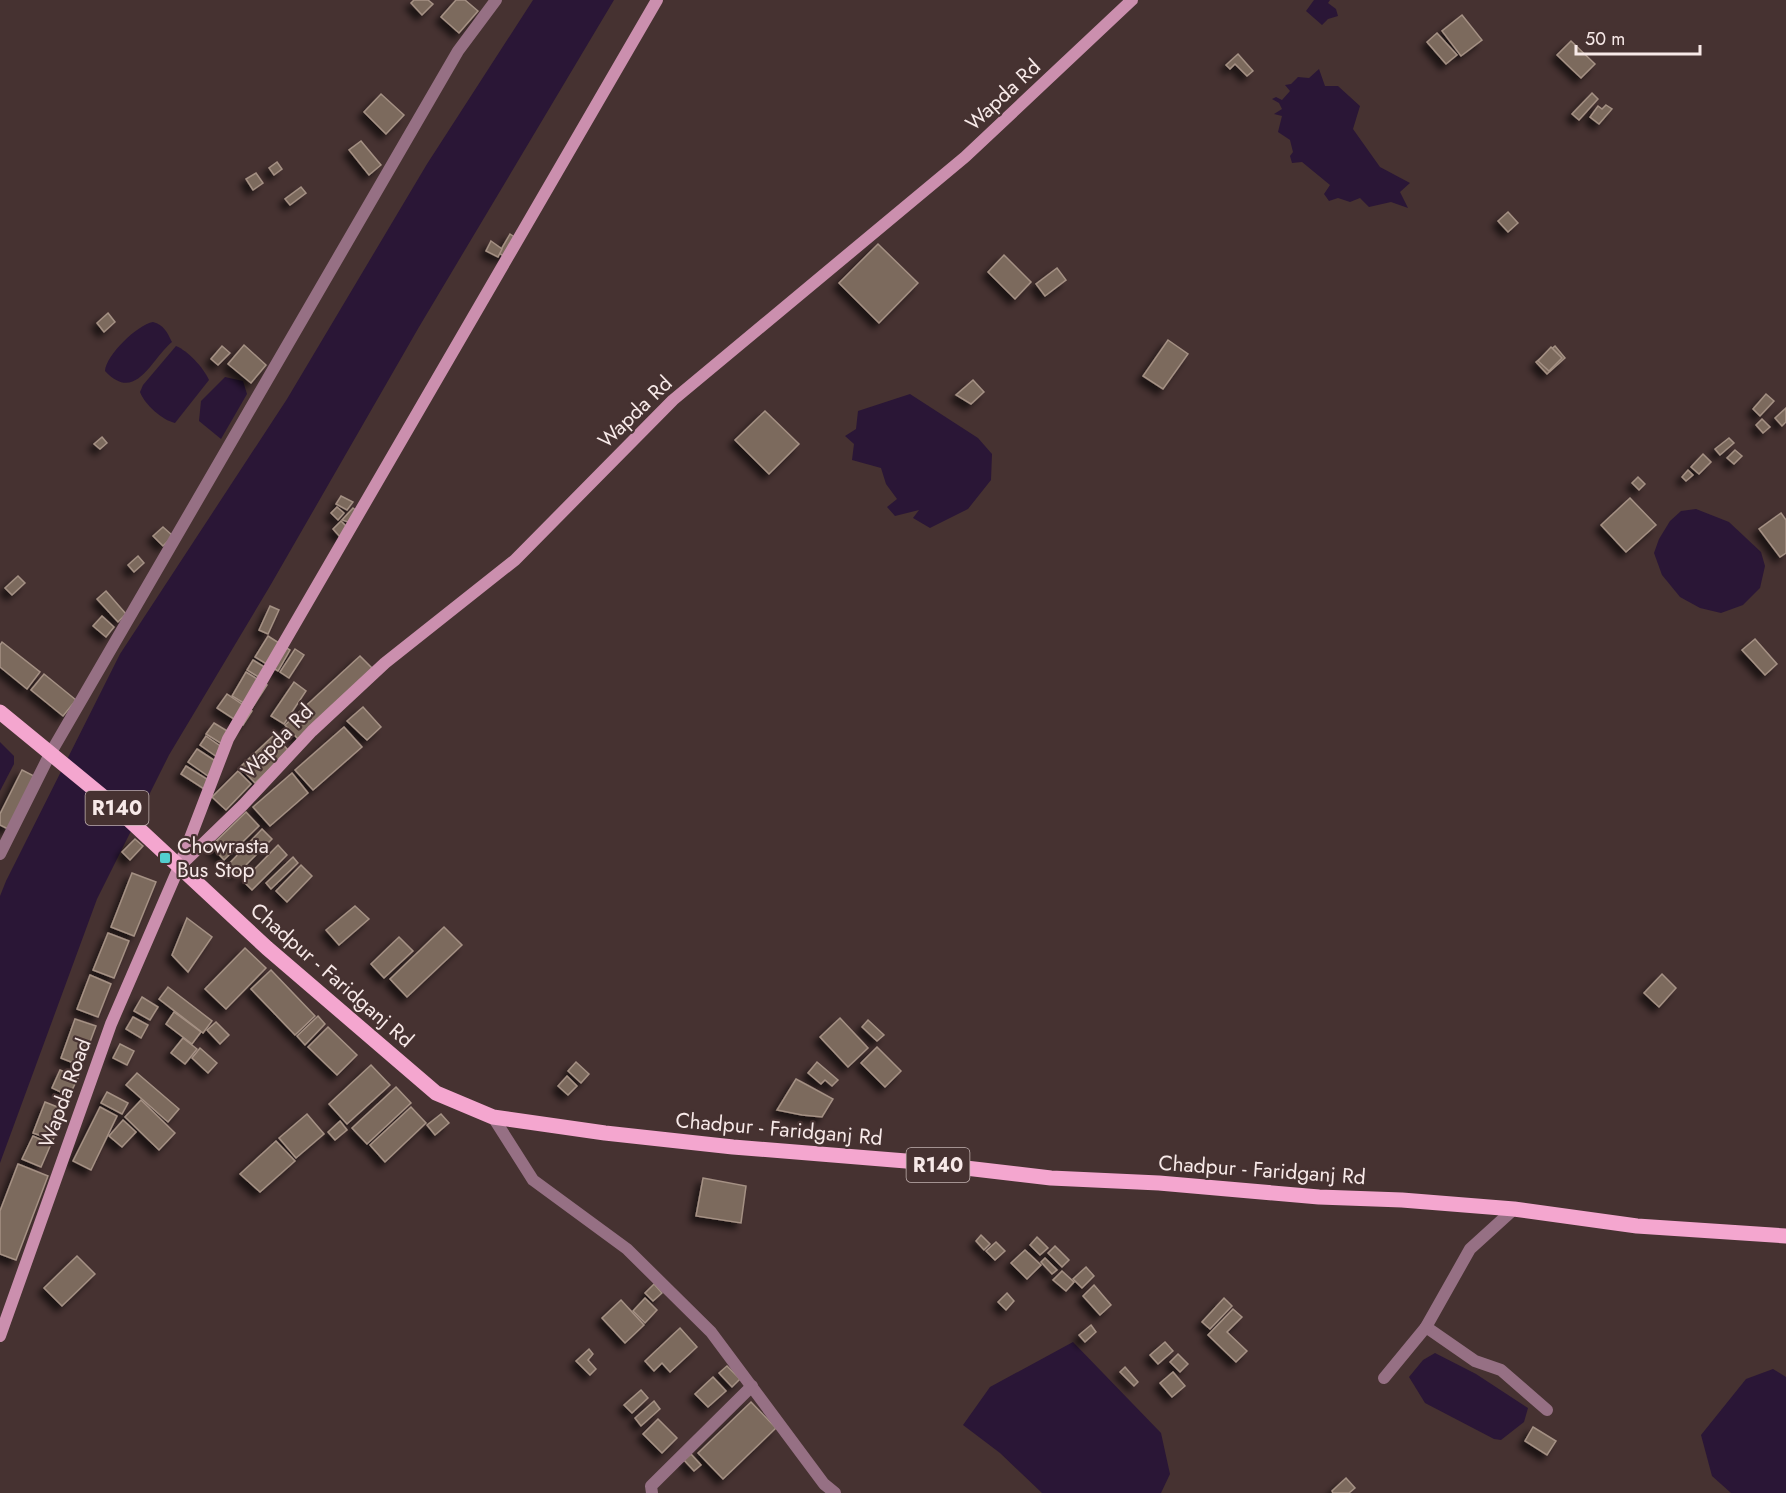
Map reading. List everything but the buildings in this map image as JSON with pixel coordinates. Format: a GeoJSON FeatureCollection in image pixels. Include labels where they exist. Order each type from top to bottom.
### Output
{"type":"FeatureCollection","features":[{"type":"Feature","properties":{"kind":"main road","name":"Wapda Road"},"geometry":{"type":"LineString","coordinates":[[0,1336],[111,1024],[179,867],[228,739],[657,0]]}},
{"type":"Feature","properties":{"kind":"main road","name":"Wapda Rd"},"geometry":{"type":"LineString","coordinates":[[179,867],[243,805],[312,731],[385,663],[515,560],[673,400],[965,158],[1132,0]]}},
{"type":"Feature","properties":{"kind":"main road","name":"R140"},"geometry":{"type":"LineString","coordinates":[[0,712],[112,804],[179,867]]}},
{"type":"Feature","properties":{"kind":"main road","name":"Chadpur - Faridganj Rd"},"geometry":{"type":"LineString","coordinates":[[179,867],[267,948],[436,1093],[493,1117],[605,1134],[906,1161],[1051,1178],[1159,1183],[1319,1197],[1402,1200],[1514,1209],[1636,1226],[1786,1236]]}},
{"type":"Feature","properties":{"kind":"street"},"geometry":{"type":"LineString","coordinates":[[0,854],[50,754],[458,51],[496,0]]}},
{"type":"Feature","properties":{"kind":"street"},"geometry":{"type":"LineString","coordinates":[[493,1117],[533,1180],[627,1250],[711,1332],[824,1484],[835,1493]]}},
{"type":"Feature","properties":{"kind":"street"},"geometry":{"type":"LineString","coordinates":[[1384,1378],[1426,1327],[1470,1249],[1514,1209]]}},
{"type":"Feature","properties":{"kind":"street"},"geometry":{"type":"LineString","coordinates":[[1426,1327],[1474,1361],[1501,1370],[1547,1410]]}},
{"type":"Feature","properties":{"kind":"street"},"geometry":{"type":"LineString","coordinates":[[652,1493],[651,1486],[752,1386]]}},
{"type":"Feature","properties":{"kind":"shaded area"},"geometry":{"type":"Polygon","coordinates":[[[533,0],[614,0],[419,327],[270,586],[169,755],[97,899],[0,1163],[0,896],[6,881],[120,654],[287,399],[427,164],[533,0]]]}},
{"type":"Feature","properties":{"kind":"shaded area"},"geometry":{"type":"Polygon","coordinates":[[[1314,0],[1330,0],[1328,3],[1336,9],[1338,16],[1328,19],[1322,25],[1306,11],[1314,0]]]}},
{"type":"Feature","properties":{"kind":"shaded area"},"geometry":{"type":"Polygon","coordinates":[[[1319,69],[1325,86],[1338,86],[1360,106],[1353,129],[1380,167],[1410,183],[1400,192],[1408,208],[1391,202],[1369,207],[1360,198],[1350,202],[1338,198],[1329,201],[1324,194],[1330,185],[1302,162],[1292,163],[1290,156],[1293,152],[1290,140],[1278,132],[1282,116],[1274,114],[1282,109],[1279,103],[1272,99],[1276,97],[1282,100],[1290,91],[1285,85],[1291,84],[1298,77],[1309,78],[1319,69]]]}},
{"type":"Feature","properties":{"kind":"shaded area"},"geometry":{"type":"Polygon","coordinates":[[[153,322],[163,327],[172,342],[134,381],[126,383],[116,380],[105,371],[116,349],[139,329],[153,322]]]}},
{"type":"Feature","properties":{"kind":"shaded area"},"geometry":{"type":"Polygon","coordinates":[[[176,346],[195,360],[209,380],[175,423],[155,411],[140,392],[143,385],[176,346]]]}},
{"type":"Feature","properties":{"kind":"shaded area"},"geometry":{"type":"Polygon","coordinates":[[[225,377],[243,381],[247,394],[221,439],[199,421],[201,401],[225,377]]]}},
{"type":"Feature","properties":{"kind":"shaded area"},"geometry":{"type":"Polygon","coordinates":[[[910,394],[978,438],[992,454],[991,480],[968,509],[930,528],[913,518],[919,510],[895,516],[887,507],[897,499],[886,484],[881,468],[852,460],[854,444],[845,436],[856,429],[858,411],[910,394]]]}},
{"type":"Feature","properties":{"kind":"shaded area"},"geometry":{"type":"Polygon","coordinates":[[[1696,509],[1729,522],[1761,552],[1765,566],[1760,588],[1743,605],[1721,613],[1700,608],[1680,597],[1662,575],[1654,553],[1670,521],[1681,511],[1696,509]]]}},
{"type":"Feature","properties":{"kind":"shaded area"},"geometry":{"type":"Polygon","coordinates":[[[0,742],[14,756],[14,764],[0,791],[0,742]]]}},
{"type":"Feature","properties":{"kind":"shaded area"},"geometry":{"type":"Polygon","coordinates":[[[1073,1342],[1161,1433],[1170,1474],[1161,1493],[1042,1493],[1000,1453],[963,1425],[990,1387],[1073,1342]]]}},
{"type":"Feature","properties":{"kind":"shaded area"},"geometry":{"type":"Polygon","coordinates":[[[1435,1353],[1476,1374],[1528,1408],[1524,1422],[1501,1440],[1494,1439],[1425,1403],[1409,1377],[1423,1360],[1435,1353]]]}},
{"type":"Feature","properties":{"kind":"shaded area"},"geometry":{"type":"Polygon","coordinates":[[[1773,1369],[1786,1377],[1786,1493],[1731,1493],[1712,1476],[1701,1435],[1746,1379],[1773,1369]]]}},
{"type":"Feature","properties":{"kind":"place","name":"Chowrasta Bus Stop"},"geometry":{"type":"Point","coordinates":[165,858]}}]}
